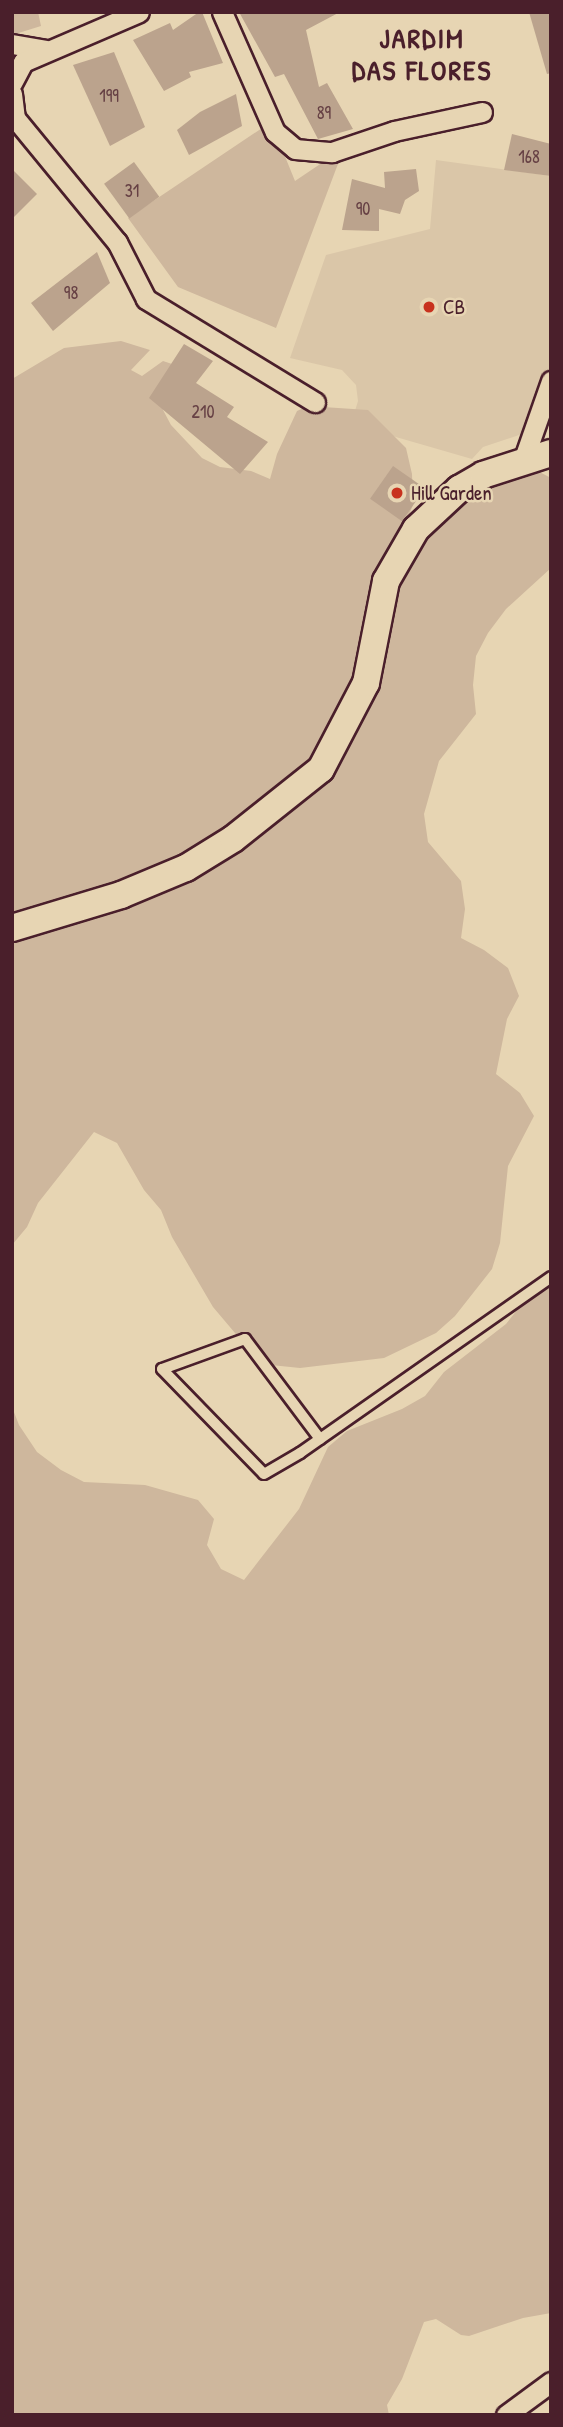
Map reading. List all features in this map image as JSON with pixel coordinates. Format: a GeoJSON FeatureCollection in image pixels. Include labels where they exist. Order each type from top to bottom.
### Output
{"type":"FeatureCollection","features":[{"type":"Feature","properties":{"kind":"street"},"geometry":{"type":"LineString","coordinates":[[12,83],[23,62],[45,50],[74,42],[139,12]]}},
{"type":"Feature","properties":{"kind":"street"},"geometry":{"type":"LineString","coordinates":[[222,12],[275,132],[295,149],[332,152],[394,131],[482,112]]}},
{"type":"Feature","properties":{"kind":"street"},"geometry":{"type":"LineString","coordinates":[[12,44],[45,50]]}},
{"type":"Feature","properties":{"kind":"street"},"geometry":{"type":"LineString","coordinates":[[14,99],[15,118],[117,242],[146,299],[316,402]]}},
{"type":"Feature","properties":{"kind":"street"},"geometry":{"type":"LineString","coordinates":[[523,461],[551,380]]}},
{"type":"Feature","properties":{"kind":"street"},"geometry":{"type":"LineString","coordinates":[[12,928],[121,895],[186,867],[233,839],[321,769],[366,682],[386,581],[416,528],[459,489],[483,475],[551,453]]}},
{"type":"Feature","properties":{"kind":"street"},"geometry":{"type":"LineString","coordinates":[[506,2415],[551,2382]]}},
{"type":"Feature","properties":{"kind":"lane"},"geometry":{"type":"LineString","coordinates":[[320,1439],[245,1339],[163,1369],[264,1474],[320,1439],[551,1277]]}},
{"type":"Feature","properties":{"kind":"shaded area"},"geometry":{"type":"Polygon","coordinates":[[[12,12],[38,12],[41,26],[12,35],[12,12]]]}},
{"type":"Feature","properties":{"kind":"shaded area"},"geometry":{"type":"Polygon","coordinates":[[[271,122],[295,181],[344,148],[276,328],[178,287],[128,218],[271,122]]]}},
{"type":"Feature","properties":{"kind":"shaded area","name":"CB"},"geometry":{"type":"Polygon","coordinates":[[[436,160],[551,176],[551,365],[531,431],[483,447],[472,459],[351,424],[358,401],[356,385],[342,370],[290,358],[326,255],[430,229],[436,160]]]}},
{"type":"Feature","properties":{"kind":"shaded area"},"geometry":{"type":"Polygon","coordinates":[[[121,341],[150,350],[131,370],[142,376],[163,361],[172,364],[162,400],[163,410],[171,425],[202,458],[220,467],[251,471],[270,479],[277,454],[297,411],[308,406],[368,410],[406,448],[412,474],[413,505],[386,570],[389,617],[412,556],[440,520],[473,488],[528,466],[551,478],[551,568],[506,609],[488,633],[476,656],[473,685],[476,714],[439,761],[424,814],[428,842],[461,881],[465,909],[461,938],[484,950],[508,968],[519,996],[507,1019],[496,1074],[520,1093],[534,1116],[508,1166],[500,1243],[492,1269],[455,1316],[436,1333],[384,1358],[300,1368],[271,1365],[246,1346],[213,1307],[172,1237],[161,1210],[144,1190],[117,1143],[94,1132],[38,1203],[27,1227],[12,1245],[12,379],[64,348],[121,341]]]}},
{"type":"Feature","properties":{"kind":"shaded area"},"geometry":{"type":"Polygon","coordinates":[[[551,1272],[551,2313],[523,2318],[469,2336],[461,2335],[436,2319],[424,2322],[402,2379],[387,2405],[389,2415],[12,2415],[12,1407],[19,1425],[37,1452],[61,1470],[84,1482],[145,1485],[198,1500],[214,1519],[207,1545],[221,1569],[244,1580],[299,1509],[328,1447],[347,1431],[402,1409],[425,1396],[444,1372],[506,1324],[543,1277],[551,1272]]]}},
{"type":"Feature","properties":{"kind":"building"},"geometry":{"type":"Polygon","coordinates":[[[202,12],[223,63],[189,72],[191,77],[164,91],[133,40],[170,23],[173,30],[202,12]]]}},
{"type":"Feature","properties":{"kind":"building"},"geometry":{"type":"Polygon","coordinates":[[[239,12],[340,12],[306,30],[319,87],[327,83],[353,129],[318,139],[284,74],[275,77],[239,12]]]}},
{"type":"Feature","properties":{"kind":"building"},"geometry":{"type":"Polygon","coordinates":[[[529,12],[551,12],[551,73],[547,74],[529,12]]]}},
{"type":"Feature","properties":{"kind":"building"},"geometry":{"type":"Polygon","coordinates":[[[114,52],[145,127],[110,146],[73,65],[114,52]]]}},
{"type":"Feature","properties":{"kind":"building"},"geometry":{"type":"Polygon","coordinates":[[[236,94],[242,126],[189,155],[177,130],[200,112],[236,94]]]}},
{"type":"Feature","properties":{"kind":"building"},"geometry":{"type":"Polygon","coordinates":[[[512,134],[551,144],[551,176],[504,170],[512,134]]]}},
{"type":"Feature","properties":{"kind":"building"},"geometry":{"type":"Polygon","coordinates":[[[134,162],[159,197],[129,219],[104,184],[134,162]]]}},
{"type":"Feature","properties":{"kind":"building"},"geometry":{"type":"Polygon","coordinates":[[[12,169],[37,194],[12,219],[12,169]]]}},
{"type":"Feature","properties":{"kind":"building"},"geometry":{"type":"Polygon","coordinates":[[[416,169],[419,191],[405,200],[400,214],[379,209],[379,231],[342,230],[352,179],[385,188],[384,172],[416,169]]]}},
{"type":"Feature","properties":{"kind":"building"},"geometry":{"type":"Polygon","coordinates":[[[97,252],[110,283],[53,331],[31,303],[97,252]]]}},
{"type":"Feature","properties":{"kind":"building"},"geometry":{"type":"Polygon","coordinates":[[[184,344],[213,361],[196,383],[234,407],[227,417],[268,442],[240,474],[149,398],[184,344]]]}},
{"type":"Feature","properties":{"kind":"building","name":"Hill Garden"},"geometry":{"type":"Polygon","coordinates":[[[393,466],[425,488],[402,521],[370,499],[393,466]]]}},
{"type":"Feature","properties":{"kind":"place","name":"CB"},"geometry":{"type":"Point","coordinates":[429,307]}},
{"type":"Feature","properties":{"kind":"place","name":"Hill Garden"},"geometry":{"type":"Point","coordinates":[397,493]}},
{"type":"Feature","properties":{"kind":"district","name":"JARDIM DAS FLORES"},"geometry":{"type":"Point","coordinates":[422,54]}}]}
